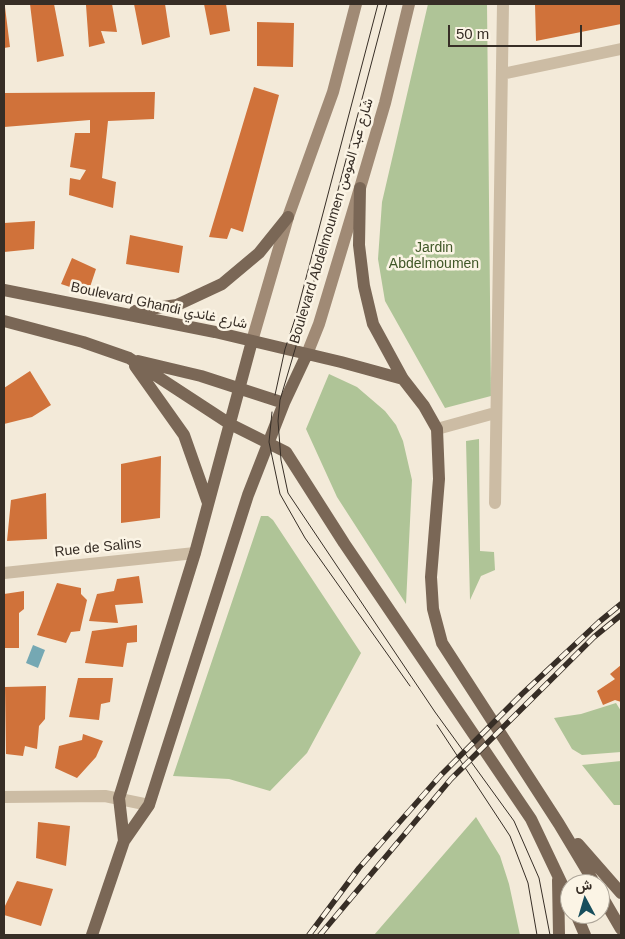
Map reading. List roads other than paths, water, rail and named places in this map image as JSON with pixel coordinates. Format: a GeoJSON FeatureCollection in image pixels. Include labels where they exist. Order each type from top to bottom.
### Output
{"type":"FeatureCollection","features":[{"type":"Feature","properties":{"kind":"main road"},"geometry":{"type":"LineString","coordinates":[[92,935],[124,841],[120,798],[194,553],[288,217],[333,92],[356,4]]}},
{"type":"Feature","properties":{"kind":"main road","name":"Boulevard Abdelmoumen شارع عبد المومن"},"geometry":{"type":"LineString","coordinates":[[124,841],[150,805],[248,495],[284,403],[319,324],[360,188],[409,4]]}},
{"type":"Feature","properties":{"kind":"main road"},"geometry":{"type":"LineString","coordinates":[[360,188],[359,245],[364,286],[373,324],[402,379],[424,406],[437,430],[439,479],[431,577],[433,609],[442,643],[467,685],[559,824],[589,874]]}},
{"type":"Feature","properties":{"kind":"main road"},"geometry":{"type":"LineString","coordinates":[[116,312],[152,310],[177,305],[222,284],[259,253],[288,217]]}},
{"type":"Feature","properties":{"kind":"main road","name":"Boulevard Ghandi شارع غاندي"},"geometry":{"type":"LineString","coordinates":[[4,290],[252,341],[402,379]]}},
{"type":"Feature","properties":{"kind":"main road"},"geometry":{"type":"LineString","coordinates":[[4,321],[83,342],[128,358],[201,376],[239,390],[280,400],[284,403]]}},
{"type":"Feature","properties":{"kind":"main road"},"geometry":{"type":"LineString","coordinates":[[128,358],[230,424],[286,452],[344,544],[532,818],[560,879]]}},
{"type":"Feature","properties":{"kind":"main road"},"geometry":{"type":"LineString","coordinates":[[128,358],[184,435],[208,503]]}},
{"type":"Feature","properties":{"kind":"main road"},"geometry":{"type":"LineString","coordinates":[[559,824],[621,892]]}},
{"type":"Feature","properties":{"kind":"main road"},"geometry":{"type":"LineString","coordinates":[[558,875],[560,935]]}},
{"type":"Feature","properties":{"kind":"main road"},"geometry":{"type":"LineString","coordinates":[[610,910],[621,929]]}},
{"type":"Feature","properties":{"kind":"street"},"geometry":{"type":"LineString","coordinates":[[495,503],[503,4]]}},
{"type":"Feature","properties":{"kind":"street"},"geometry":{"type":"LineString","coordinates":[[502,74],[621,49]]}},
{"type":"Feature","properties":{"kind":"street"},"geometry":{"type":"LineString","coordinates":[[437,430],[495,413]]}},
{"type":"Feature","properties":{"kind":"street","name":"Rue de Salins"},"geometry":{"type":"LineString","coordinates":[[4,572],[194,553]]}},
{"type":"Feature","properties":{"kind":"street"},"geometry":{"type":"LineString","coordinates":[[4,797],[120,798],[150,805]]}},
{"type":"Feature","properties":{"kind":"water"},"geometry":{"type":"Polygon","coordinates":[[[33,645],[45,650],[38,668],[26,663],[33,645]]]}},
{"type":"Feature","properties":{"kind":"tram line"},"geometry":{"type":"LineString","coordinates":[[275,395],[285,349],[296,316],[378,4]]}},
{"type":"Feature","properties":{"kind":"tram line"},"geometry":{"type":"LineString","coordinates":[[387,4],[304,319],[280,400],[278,421],[281,460],[288,493],[435,712],[514,821],[539,878],[550,935]]}},
{"type":"Feature","properties":{"kind":"tram line"},"geometry":{"type":"LineString","coordinates":[[272,412],[269,442],[280,494],[305,538],[410,686]]}},
{"type":"Feature","properties":{"kind":"tram line"},"geometry":{"type":"LineString","coordinates":[[437,725],[510,836],[528,883],[537,935]]}},
{"type":"Feature","properties":{"kind":"railway"},"geometry":{"type":"LineString","coordinates":[[309,935],[359,868],[441,775],[522,694],[621,604]]}},
{"type":"Feature","properties":{"kind":"railway"},"geometry":{"type":"LineString","coordinates":[[320,935],[451,779],[594,637],[621,615]]}},
{"type":"Feature","properties":{"kind":"park label","name":"Jardin Abdelmoumen"},"geometry":{"type":"Point","coordinates":[434,256]}}]}
